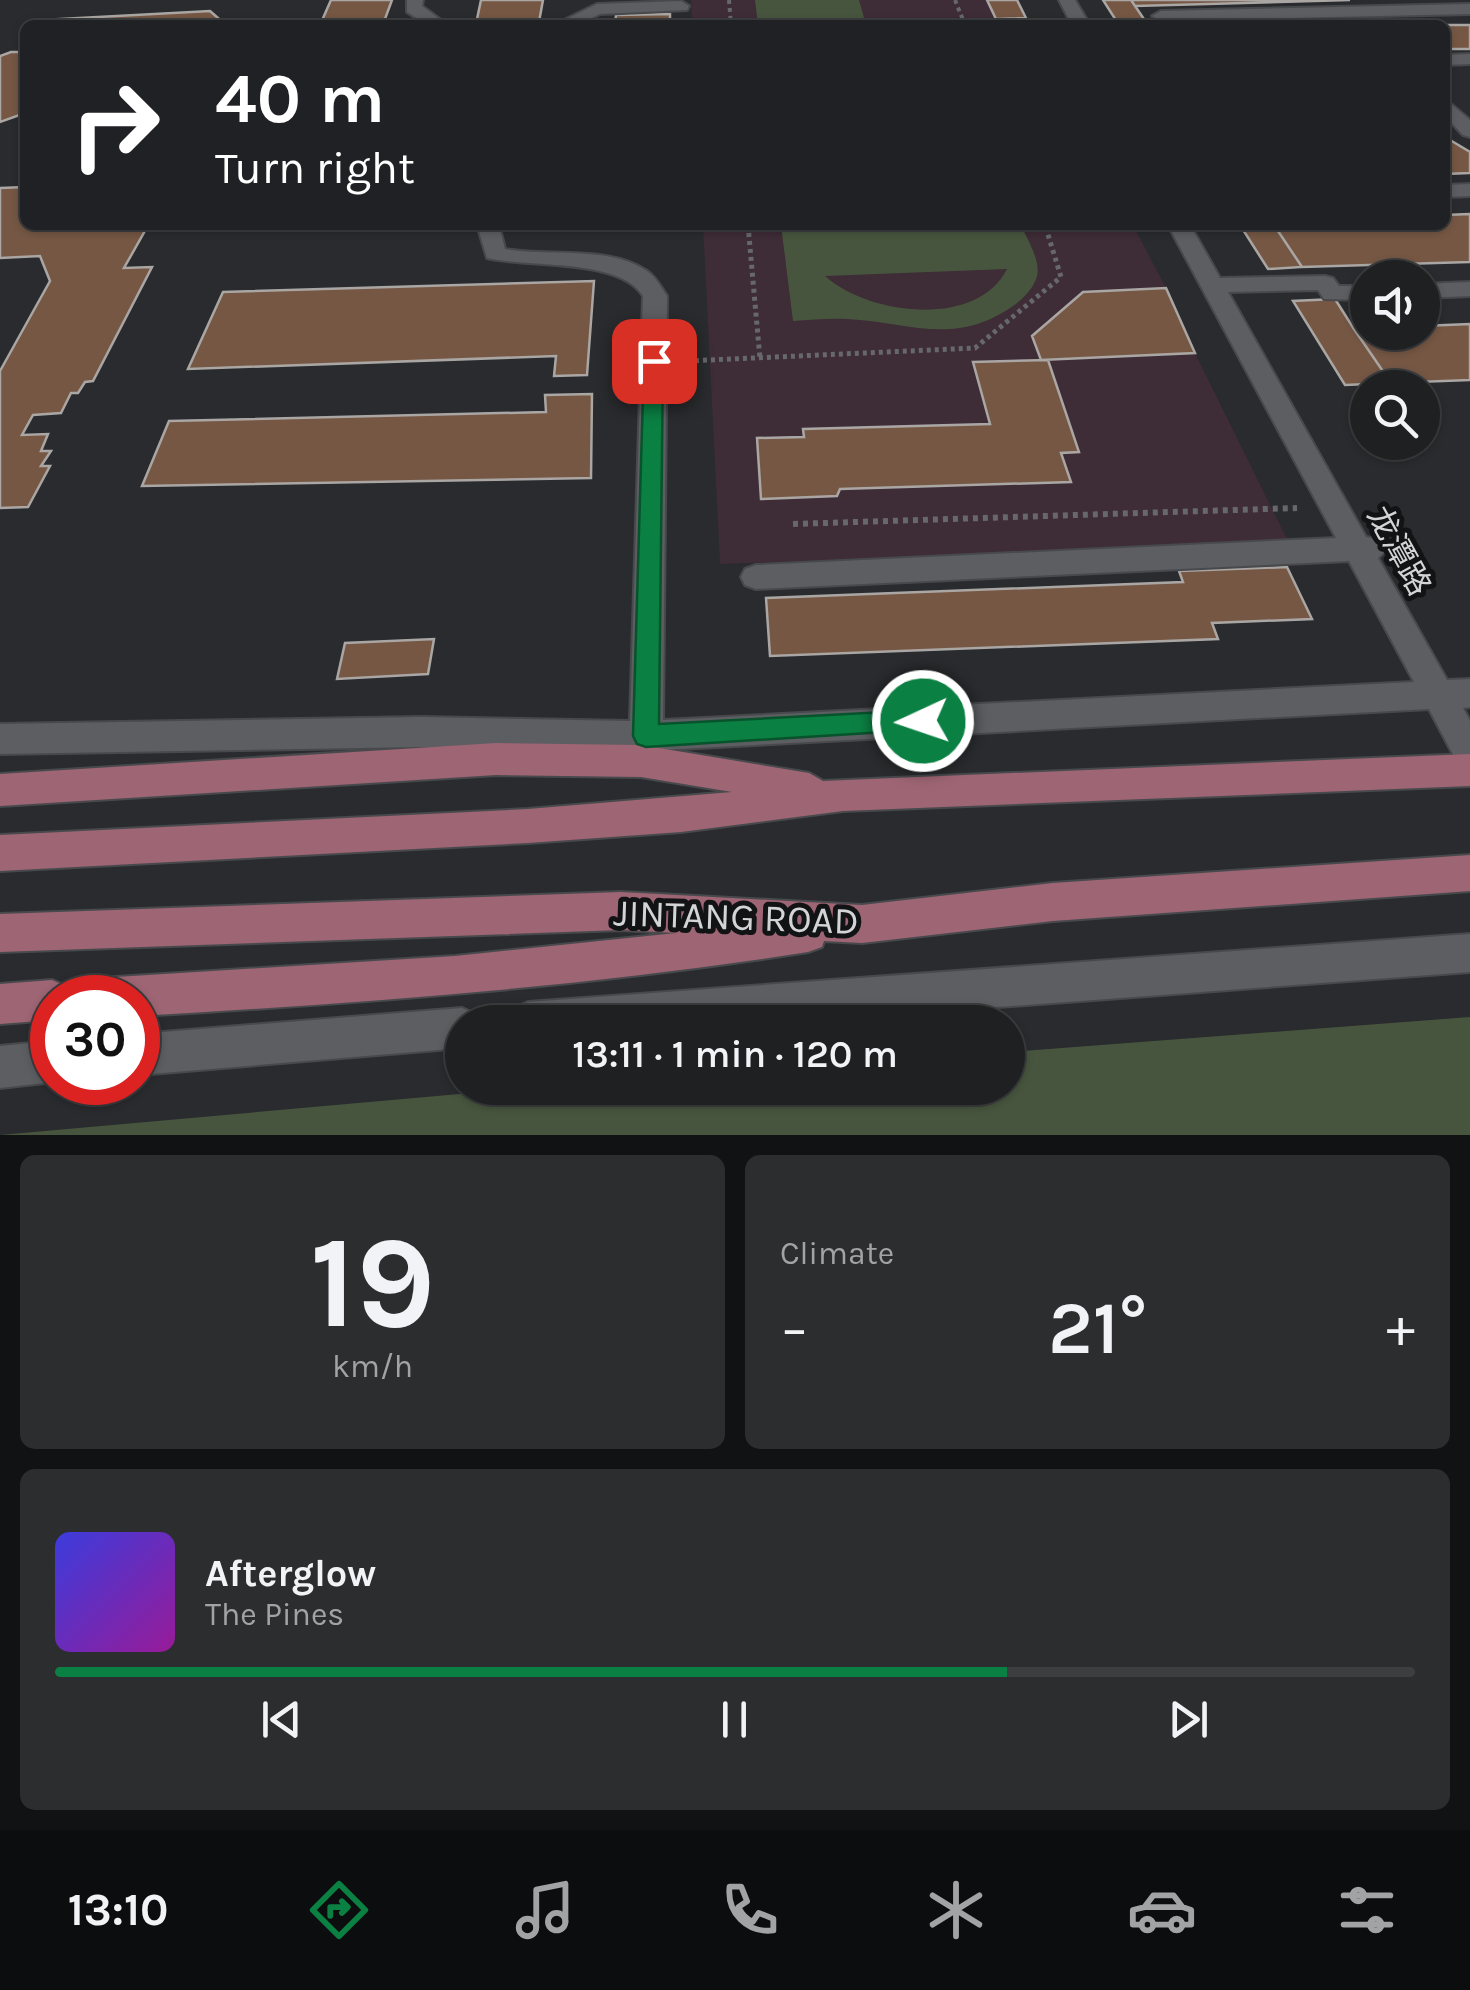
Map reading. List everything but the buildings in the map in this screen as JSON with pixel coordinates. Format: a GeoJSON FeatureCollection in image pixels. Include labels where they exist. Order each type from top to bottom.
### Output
{"type":"FeatureCollection","features":[{"type":"Feature","properties":{"kind":"main road"},"geometry":{"type":"LineString","coordinates":[[0,790],[644,748],[843,795]]}},
{"type":"Feature","properties":{"kind":"main road"},"geometry":{"type":"LineString","coordinates":[[0,853],[547,825],[681,815],[843,795],[1470,770]]}},
{"type":"Feature","properties":{"kind":"main road","name":"JINTANG ROAD"},"geometry":{"type":"LineString","coordinates":[[0,933],[621,911],[862,924],[1053,902],[1470,873]]}},
{"type":"Feature","properties":{"kind":"main road"},"geometry":{"type":"LineString","coordinates":[[160,995],[384,982],[686,954],[862,924]]}},
{"type":"Feature","properties":{"kind":"main road"},"geometry":{"type":"LineString","coordinates":[[0,1004],[30,1002]]}},
{"type":"Feature","properties":{"kind":"street"},"geometry":{"type":"LineString","coordinates":[[415,0],[413,8],[431,20]]}},
{"type":"Feature","properties":{"kind":"street"},"geometry":{"type":"LineString","coordinates":[[573,20],[597,9],[681,3]]}},
{"type":"Feature","properties":{"kind":"street"},"geometry":{"type":"LineString","coordinates":[[1160,16],[1361,18],[1470,8]]}},
{"type":"Feature","properties":{"kind":"street"},"geometry":{"type":"LineString","coordinates":[[1450,110],[1470,130]]}},
{"type":"Feature","properties":{"kind":"street"},"geometry":{"type":"LineString","coordinates":[[489,230],[495,253],[513,259],[623,268],[642,277],[655,296],[644,748]]}},
{"type":"Feature","properties":{"kind":"street","name":"龙潭路"},"geometry":{"type":"LineString","coordinates":[[1181,230],[1218,285],[1366,548],[1459,699],[1470,753]]}},
{"type":"Feature","properties":{"kind":"street","name":"龙潭路"},"geometry":{"type":"LineString","coordinates":[[1191,230],[1335,507],[1366,548]]}},
{"type":"Feature","properties":{"kind":"street"},"geometry":{"type":"LineString","coordinates":[[1218,285],[1325,284],[1332,294],[1350,294]]}},
{"type":"Feature","properties":{"kind":"street"},"geometry":{"type":"LineString","coordinates":[[1440,290],[1470,289]]}},
{"type":"Feature","properties":{"kind":"street"},"geometry":{"type":"LineString","coordinates":[[756,577],[1366,548]]}},
{"type":"Feature","properties":{"kind":"street"},"geometry":{"type":"LineString","coordinates":[[0,739],[422,732],[644,748],[1459,699]]}},
{"type":"Feature","properties":{"kind":"street"},"geometry":{"type":"LineString","coordinates":[[760,1005],[1470,953]]}},
{"type":"Feature","properties":{"kind":"street"},"geometry":{"type":"LineString","coordinates":[[160,1053],[445,1029]]}},
{"type":"Feature","properties":{"kind":"street"},"geometry":{"type":"LineString","coordinates":[[0,1067],[30,1064]]}},
{"type":"Feature","properties":{"kind":"path"},"geometry":{"type":"LineString","coordinates":[[748,230],[760,359]]}},
{"type":"Feature","properties":{"kind":"path"},"geometry":{"type":"LineString","coordinates":[[654,361],[974,348],[1061,277],[1047,230]]}},
{"type":"Feature","properties":{"kind":"path"},"geometry":{"type":"LineString","coordinates":[[793,524],[1335,507]]}},
{"type":"Feature","properties":{"kind":"shaded area"},"geometry":{"type":"Polygon","coordinates":[[[691,0],[987,0],[990,7],[1020,6],[1027,20],[692,20],[691,0]]]}},
{"type":"Feature","properties":{"kind":"shaded area"},"geometry":{"type":"Polygon","coordinates":[[[703,230],[1136,230],[1166,288],[1083,292],[1032,336],[1040,360],[1195,353],[1289,543],[720,564],[703,230]]]}},
{"type":"Feature","properties":{"kind":"green space"},"geometry":{"type":"Polygon","coordinates":[[[755,0],[859,0],[865,20],[757,20],[755,0]]]}},
{"type":"Feature","properties":{"kind":"green space"},"geometry":{"type":"Polygon","coordinates":[[[782,230],[1023,230],[1033,250],[1038,270],[1031,289],[1013,306],[971,326],[931,329],[827,319],[793,321],[782,230]],[[1007,269],[825,276],[867,300],[894,307],[948,308],[972,301],[992,288],[1007,269]]]}},
{"type":"Feature","properties":{"kind":"green space"},"geometry":{"type":"Polygon","coordinates":[[[1470,1017],[1470,1135],[0,1135],[445,1095],[445,1105],[1025,1105],[1025,1051],[1470,1017]]]}},
{"type":"Feature","properties":{"kind":"route"},"geometry":{"type":"LineString","coordinates":[[654,361],[646,736],[923,721]]}}]}
